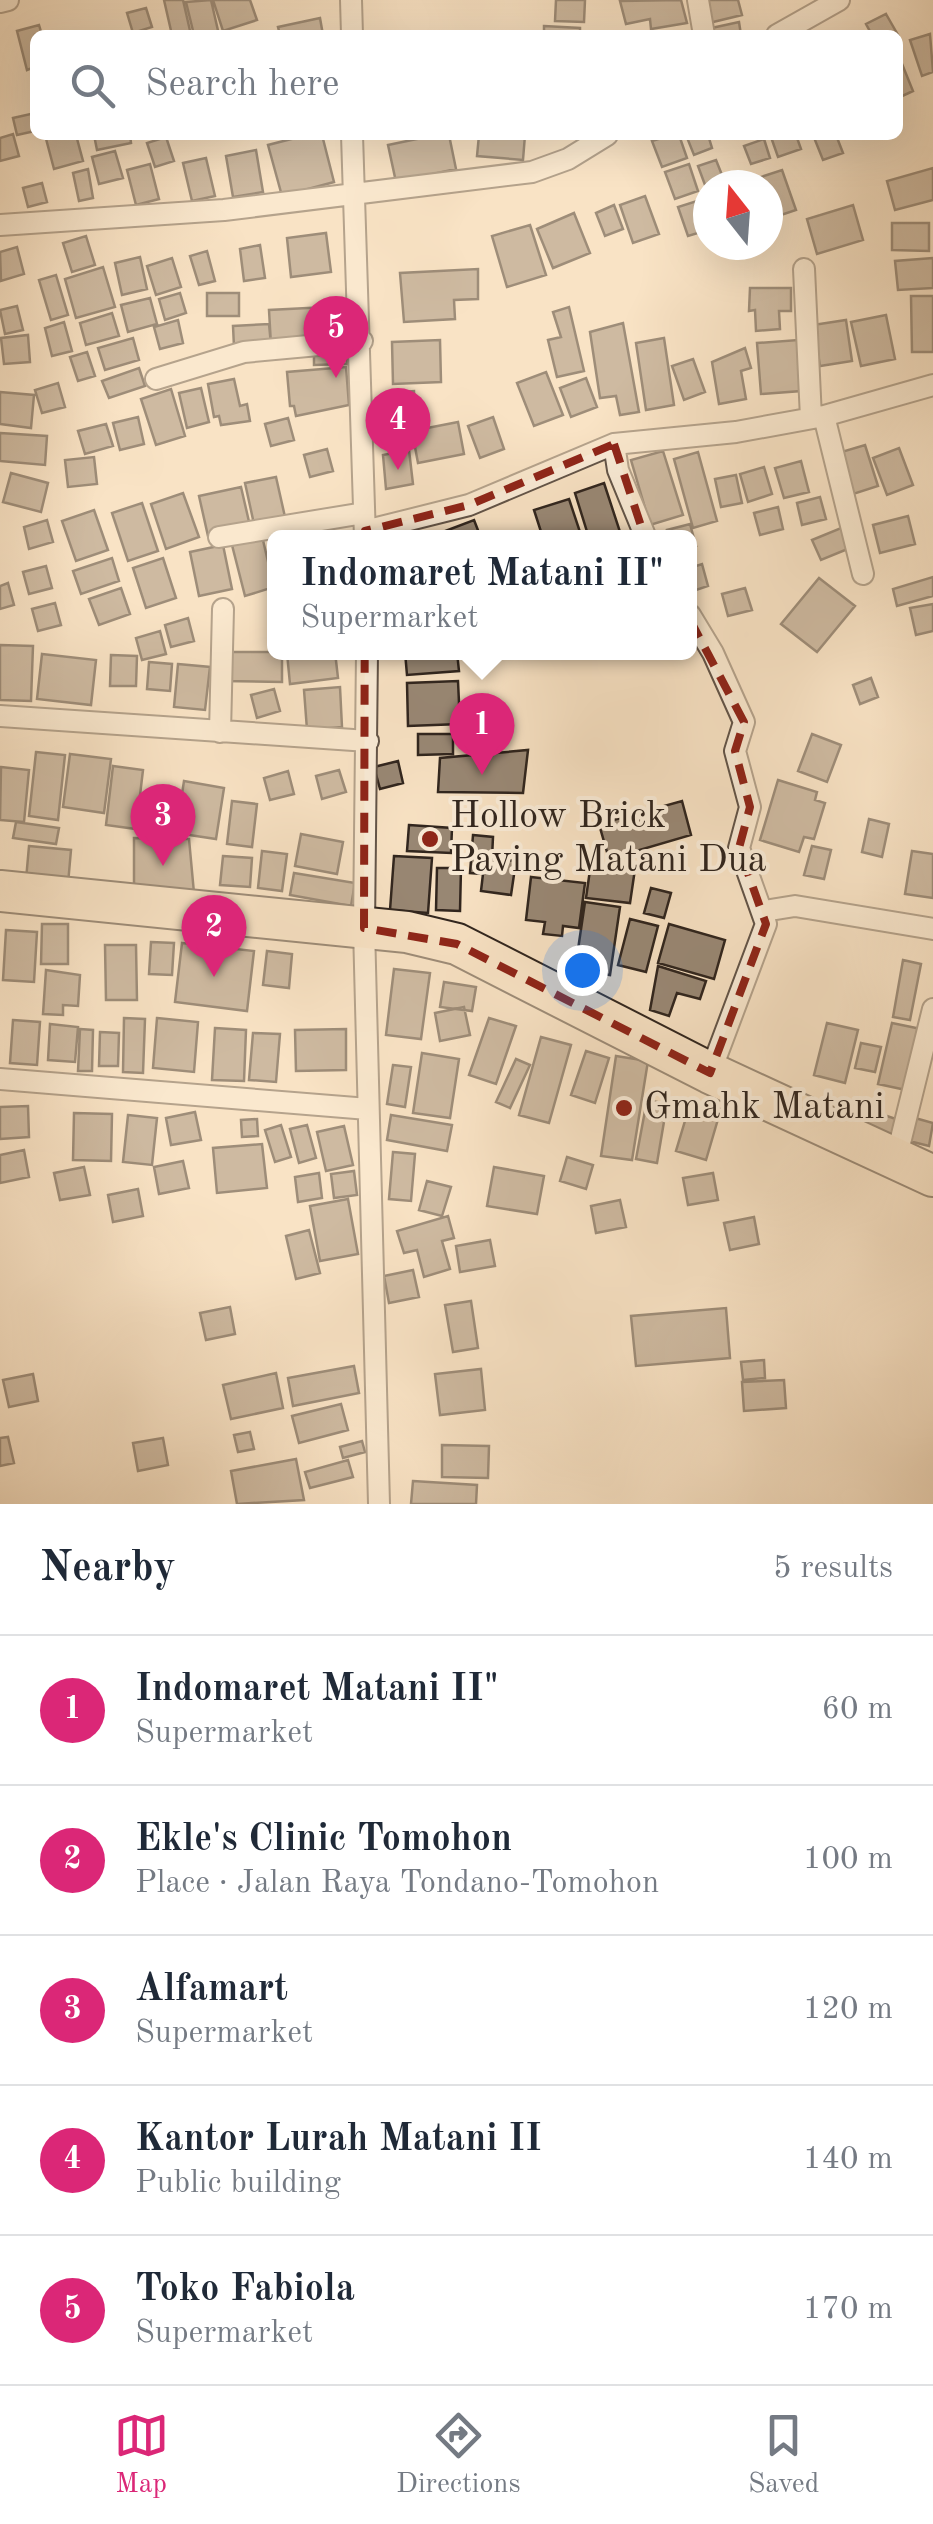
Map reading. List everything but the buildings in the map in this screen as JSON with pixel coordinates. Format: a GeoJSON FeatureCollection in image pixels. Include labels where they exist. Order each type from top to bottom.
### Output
{"type":"FeatureCollection","features":[{"type":"Feature","properties":{"kind":"highway"},"geometry":{"type":"LineString","coordinates":[[0,891],[364,928],[456,944],[710,1072],[933,1176]]}},
{"type":"Feature","properties":{"kind":"street"},"geometry":{"type":"LineString","coordinates":[[0,2],[8,0]]}},
{"type":"Feature","properties":{"kind":"street"},"geometry":{"type":"LineString","coordinates":[[351,0],[352,30]]}},
{"type":"Feature","properties":{"kind":"street"},"geometry":{"type":"LineString","coordinates":[[698,0],[703,30]]}},
{"type":"Feature","properties":{"kind":"street"},"geometry":{"type":"LineString","coordinates":[[786,30],[838,0]]}},
{"type":"Feature","properties":{"kind":"street"},"geometry":{"type":"LineString","coordinates":[[352,140],[362,341],[365,527]]}},
{"type":"Feature","properties":{"kind":"street"},"geometry":{"type":"LineString","coordinates":[[0,225],[224,210],[532,172],[568,159],[599,140]]}},
{"type":"Feature","properties":{"kind":"street"},"geometry":{"type":"LineString","coordinates":[[804,269],[817,417],[863,574]]}},
{"type":"Feature","properties":{"kind":"street"},"geometry":{"type":"LineString","coordinates":[[156,379],[244,352],[362,341]]}},
{"type":"Feature","properties":{"kind":"street"},"geometry":{"type":"LineString","coordinates":[[321,530],[365,527],[469,505],[614,444],[736,432],[817,417],[933,385]]}},
{"type":"Feature","properties":{"kind":"street"},"geometry":{"type":"LineString","coordinates":[[614,444],[618,470],[643,530]]}},
{"type":"Feature","properties":{"kind":"street"},"geometry":{"type":"LineString","coordinates":[[219,537],[267,534]]}},
{"type":"Feature","properties":{"kind":"street"},"geometry":{"type":"LineString","coordinates":[[220,732],[223,609]]}},
{"type":"Feature","properties":{"kind":"street"},"geometry":{"type":"LineString","coordinates":[[697,626],[713,652],[744,722],[735,752],[750,806],[739,848],[766,924],[710,1072]]}},
{"type":"Feature","properties":{"kind":"street"},"geometry":{"type":"LineString","coordinates":[[367,660],[364,928],[379,1504]]}},
{"type":"Feature","properties":{"kind":"street"},"geometry":{"type":"LineString","coordinates":[[0,716],[368,741]]}},
{"type":"Feature","properties":{"kind":"street"},"geometry":{"type":"LineString","coordinates":[[764,912],[796,906],[933,929]]}},
{"type":"Feature","properties":{"kind":"street"},"geometry":{"type":"LineString","coordinates":[[896,1158],[933,1008]]}},
{"type":"Feature","properties":{"kind":"street"},"geometry":{"type":"LineString","coordinates":[[0,1079],[368,1109]]}},
{"type":"Feature","properties":{"kind":"highlighted area"},"geometry":{"type":"Polygon","coordinates":[[[614,444],[642,529],[744,722],[735,751],[750,807],[739,848],[766,924],[710,1073],[457,944],[364,928],[365,531],[469,505],[614,444]]]}},
{"type":"Feature","properties":{"kind":"place","name":"Toko Fabiola"},"geometry":{"type":"Point","coordinates":[336,378]}},
{"type":"Feature","properties":{"kind":"place","name":"Kantor Lurah Matani II"},"geometry":{"type":"Point","coordinates":[398,470]}},
{"type":"Feature","properties":{"kind":"place","name":"Indomaret Matani II\""},"geometry":{"type":"Point","coordinates":[482,775]}},
{"type":"Feature","properties":{"kind":"place","name":"Hollow Brick Paving Matani Dua"},"geometry":{"type":"Point","coordinates":[430,839]}},
{"type":"Feature","properties":{"kind":"place","name":"Alfamart"},"geometry":{"type":"Point","coordinates":[163,866]}},
{"type":"Feature","properties":{"kind":"place","name":"Ekle's Clinic Tomohon"},"geometry":{"type":"Point","coordinates":[214,977]}},
{"type":"Feature","properties":{"kind":"place","name":"Gmahk Matani"},"geometry":{"type":"Point","coordinates":[624,1108]}}]}
